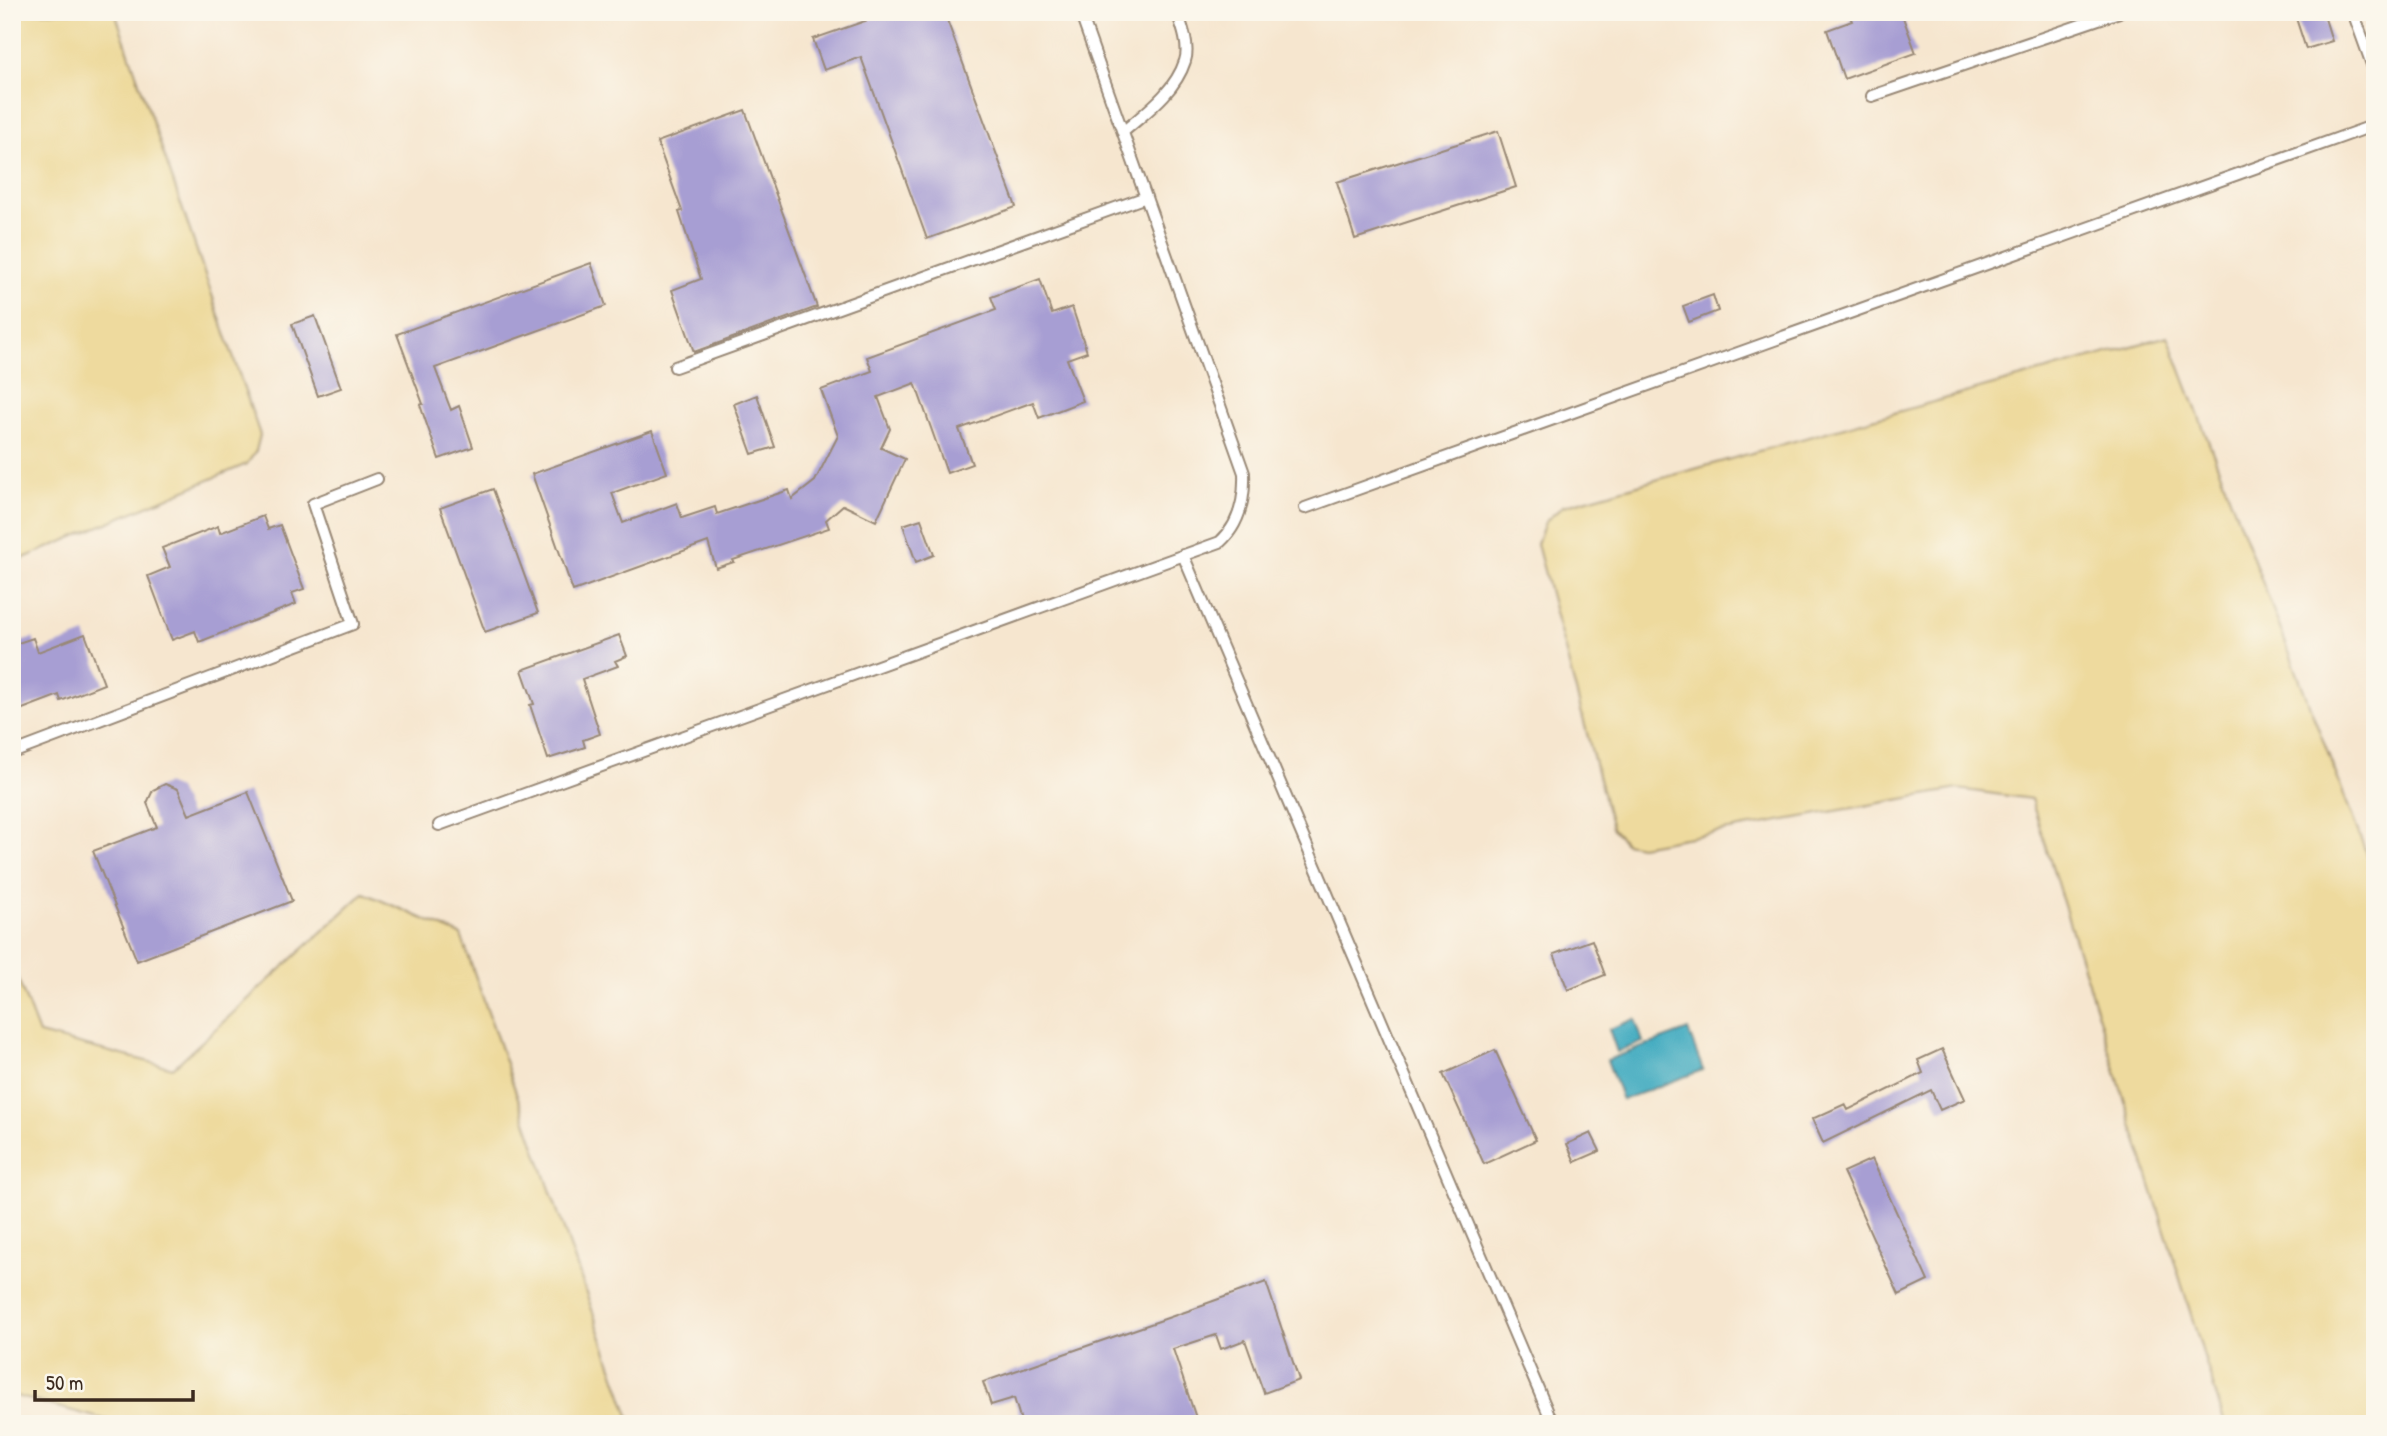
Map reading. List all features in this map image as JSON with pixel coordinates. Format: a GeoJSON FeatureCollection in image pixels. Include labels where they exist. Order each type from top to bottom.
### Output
{"type":"FeatureCollection","features":[{"type":"Feature","properties":{"kind":"lane"},"geometry":{"type":"LineString","coordinates":[[439,825],[1220,542],[1231,532],[1244,492],[1244,473],[1080,12]]}},
{"type":"Feature","properties":{"kind":"lane"},"geometry":{"type":"LineString","coordinates":[[1123,132],[1169,91],[1186,60],[1184,33],[1177,12]]}},
{"type":"Feature","properties":{"kind":"lane"},"geometry":{"type":"LineString","coordinates":[[1872,96],[2119,12]]}},
{"type":"Feature","properties":{"kind":"lane"},"geometry":{"type":"LineString","coordinates":[[2353,12],[2375,73]]}},
{"type":"Feature","properties":{"kind":"lane"},"geometry":{"type":"LineString","coordinates":[[1305,508],[2375,125]]}},
{"type":"Feature","properties":{"kind":"lane"},"geometry":{"type":"LineString","coordinates":[[675,367],[1146,197]]}},
{"type":"Feature","properties":{"kind":"lane"},"geometry":{"type":"LineString","coordinates":[[12,753],[353,624],[313,504],[377,479]]}},
{"type":"Feature","properties":{"kind":"lane"},"geometry":{"type":"LineString","coordinates":[[1183,555],[1553,1424]]}},
{"type":"Feature","properties":{"kind":"sand"},"geometry":{"type":"Polygon","coordinates":[[[12,12],[115,12],[260,435],[256,451],[247,464],[12,563],[12,12]]]}},
{"type":"Feature","properties":{"kind":"sand"},"geometry":{"type":"Polygon","coordinates":[[[2168,336],[2375,876],[2375,1424],[2225,1424],[2031,799],[1958,789],[1640,846],[1625,843],[1612,828],[1537,544],[1545,522],[1563,506],[2168,336]]]}},
{"type":"Feature","properties":{"kind":"sand"},"geometry":{"type":"Polygon","coordinates":[[[364,893],[461,935],[632,1424],[122,1424],[12,1395],[12,964],[39,1034],[173,1068],[364,893]]]}},
{"type":"Feature","properties":{"kind":"water"},"geometry":{"type":"Polygon","coordinates":[[[1635,1019],[1643,1042],[1617,1052],[1609,1029],[1635,1019]]]}},
{"type":"Feature","properties":{"kind":"water"},"geometry":{"type":"Polygon","coordinates":[[[1688,1030],[1703,1070],[1622,1100],[1607,1060],[1688,1030]]]}},
{"type":"Feature","properties":{"kind":"building"},"geometry":{"type":"Polygon","coordinates":[[[891,12],[944,12],[1016,207],[927,239],[861,57],[824,70],[813,39],[891,12]]]}},
{"type":"Feature","properties":{"kind":"building"},"geometry":{"type":"Polygon","coordinates":[[[1848,12],[1901,12],[1916,53],[1844,79],[1827,30],[1852,21],[1848,12]]]}},
{"type":"Feature","properties":{"kind":"building"},"geometry":{"type":"Polygon","coordinates":[[[2294,12],[2323,12],[2332,41],[2306,49],[2294,12]]]}},
{"type":"Feature","properties":{"kind":"building"},"geometry":{"type":"Polygon","coordinates":[[[745,110],[817,307],[694,352],[672,290],[701,279],[679,212],[682,211],[657,142],[745,110]]]}},
{"type":"Feature","properties":{"kind":"building"},"geometry":{"type":"Polygon","coordinates":[[[1498,131],[1516,187],[1355,239],[1337,182],[1498,131]]]}},
{"type":"Feature","properties":{"kind":"building"},"geometry":{"type":"Polygon","coordinates":[[[591,263],[606,306],[435,368],[451,410],[459,406],[473,447],[439,459],[420,405],[423,404],[397,334],[591,263]]]}},
{"type":"Feature","properties":{"kind":"building"},"geometry":{"type":"Polygon","coordinates":[[[1040,279],[1052,314],[1072,307],[1087,352],[1067,359],[1083,401],[1039,418],[1033,402],[959,429],[972,464],[947,473],[915,383],[878,397],[890,429],[881,448],[905,459],[876,521],[843,505],[826,520],[829,528],[716,568],[708,542],[573,591],[532,474],[652,431],[667,473],[612,493],[623,523],[677,503],[682,518],[715,507],[717,514],[789,490],[792,499],[815,481],[838,436],[821,390],[872,371],[867,357],[996,310],[991,297],[1040,279]]]}},
{"type":"Feature","properties":{"kind":"building"},"geometry":{"type":"Polygon","coordinates":[[[1713,295],[1718,311],[1689,322],[1683,306],[1713,295]]]}},
{"type":"Feature","properties":{"kind":"building"},"geometry":{"type":"Polygon","coordinates":[[[315,316],[341,388],[318,396],[292,324],[315,316]]]}},
{"type":"Feature","properties":{"kind":"building"},"geometry":{"type":"Polygon","coordinates":[[[757,395],[775,447],[752,454],[734,404],[757,395]]]}},
{"type":"Feature","properties":{"kind":"building"},"geometry":{"type":"Polygon","coordinates":[[[493,489],[538,613],[485,632],[440,508],[493,489]]]}},
{"type":"Feature","properties":{"kind":"building"},"geometry":{"type":"Polygon","coordinates":[[[263,516],[268,529],[280,525],[304,589],[292,593],[296,604],[199,642],[195,631],[172,640],[148,576],[170,567],[162,548],[218,526],[220,533],[263,516]]]}},
{"type":"Feature","properties":{"kind":"building"},"geometry":{"type":"Polygon","coordinates":[[[921,519],[934,555],[916,562],[903,525],[921,519]]]}},
{"type":"Feature","properties":{"kind":"building"},"geometry":{"type":"Polygon","coordinates":[[[85,634],[104,684],[61,701],[59,695],[12,713],[12,645],[33,638],[38,652],[85,634]]]}},
{"type":"Feature","properties":{"kind":"building"},"geometry":{"type":"Polygon","coordinates":[[[619,635],[627,656],[615,661],[618,666],[582,679],[600,734],[583,740],[585,747],[548,759],[530,705],[534,704],[522,670],[619,635]]]}},
{"type":"Feature","properties":{"kind":"building"},"geometry":{"type":"Polygon","coordinates":[[[165,784],[178,789],[189,815],[248,792],[292,901],[137,961],[93,851],[157,827],[147,803],[153,790],[165,784]]]}},
{"type":"Feature","properties":{"kind":"building"},"geometry":{"type":"Polygon","coordinates":[[[1592,940],[1605,975],[1568,990],[1554,954],[1592,940]]]}},
{"type":"Feature","properties":{"kind":"building"},"geometry":{"type":"Polygon","coordinates":[[[1942,1049],[1965,1099],[1940,1110],[1931,1090],[1823,1143],[1812,1119],[1845,1104],[1848,1110],[1923,1073],[1918,1060],[1942,1049]]]}},
{"type":"Feature","properties":{"kind":"building"},"geometry":{"type":"Polygon","coordinates":[[[1495,1050],[1536,1140],[1484,1164],[1443,1074],[1495,1050]]]}},
{"type":"Feature","properties":{"kind":"building"},"geometry":{"type":"Polygon","coordinates":[[[1591,1133],[1600,1151],[1575,1162],[1567,1144],[1591,1133]]]}},
{"type":"Feature","properties":{"kind":"building"},"geometry":{"type":"Polygon","coordinates":[[[1872,1159],[1928,1281],[1899,1295],[1843,1172],[1872,1159]]]}},
{"type":"Feature","properties":{"kind":"building"},"geometry":{"type":"Polygon","coordinates":[[[1266,1282],[1299,1380],[1264,1393],[1245,1340],[1221,1349],[1216,1335],[1173,1349],[1198,1424],[1022,1424],[1014,1398],[991,1405],[983,1382],[1266,1282]]]}}]}
